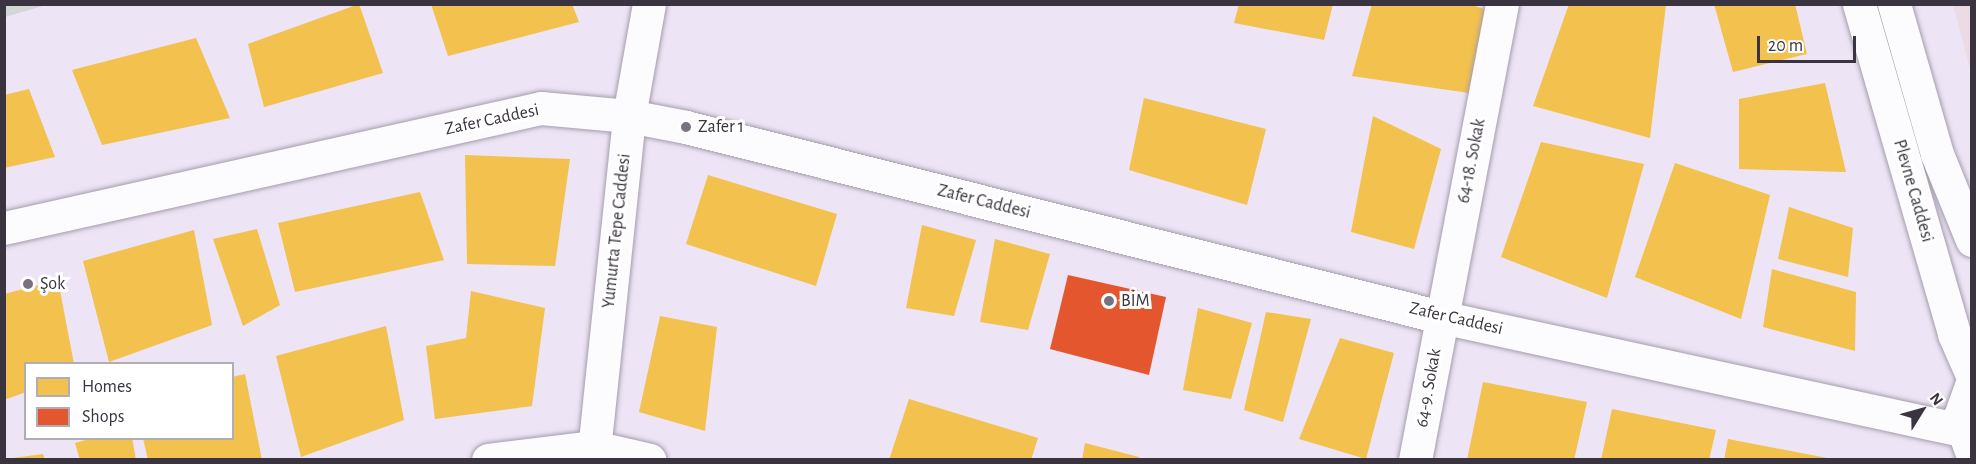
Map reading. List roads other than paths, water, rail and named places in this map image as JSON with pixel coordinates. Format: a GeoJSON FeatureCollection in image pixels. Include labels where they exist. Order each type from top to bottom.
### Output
{"type":"FeatureCollection","features":[{"type":"Feature","properties":{"kind":"street","name":"Yumurta Tepe Caddesi"},"geometry":{"type":"LineString","coordinates":[[594,453],[628,116],[649,4]]}},
{"type":"Feature","properties":{"kind":"street","name":"64-18. Sokak"},"geometry":{"type":"LineString","coordinates":[[1442,317],[1502,4]]}},
{"type":"Feature","properties":{"kind":"street","name":"Plevne Caddesi"},"geometry":{"type":"LineString","coordinates":[[1859,4],[1954,334],[1971,375]]}},
{"type":"Feature","properties":{"kind":"street","name":"Plevne Caddesi"},"geometry":{"type":"LineString","coordinates":[[1894,4],[1937,154],[1971,240]]}},
{"type":"Feature","properties":{"kind":"street","name":"Zafer Caddesi"},"geometry":{"type":"LineString","coordinates":[[4,228],[542,108],[628,116],[686,127],[1442,317],[1966,442]]}},
{"type":"Feature","properties":{"kind":"street","name":"64-9. Sokak"},"geometry":{"type":"LineString","coordinates":[[1415,459],[1442,317]]}},
{"type":"Feature","properties":{"kind":"street"},"geometry":{"type":"LineString","coordinates":[[1966,442],[1961,408],[1971,383]]}},
{"type":"Feature","properties":{"kind":"street"},"geometry":{"type":"LineString","coordinates":[[488,459],[594,453],[650,459]]}},
{"type":"Feature","properties":{"kind":"place","name":"Zafer 1"},"geometry":{"type":"Point","coordinates":[686,127]}},
{"type":"Feature","properties":{"kind":"place","name":"Şok"},"geometry":{"type":"Point","coordinates":[28,284]}},
{"type":"Feature","properties":{"kind":"place","name":"BİM"},"geometry":{"type":"Point","coordinates":[1109,301]}}]}
